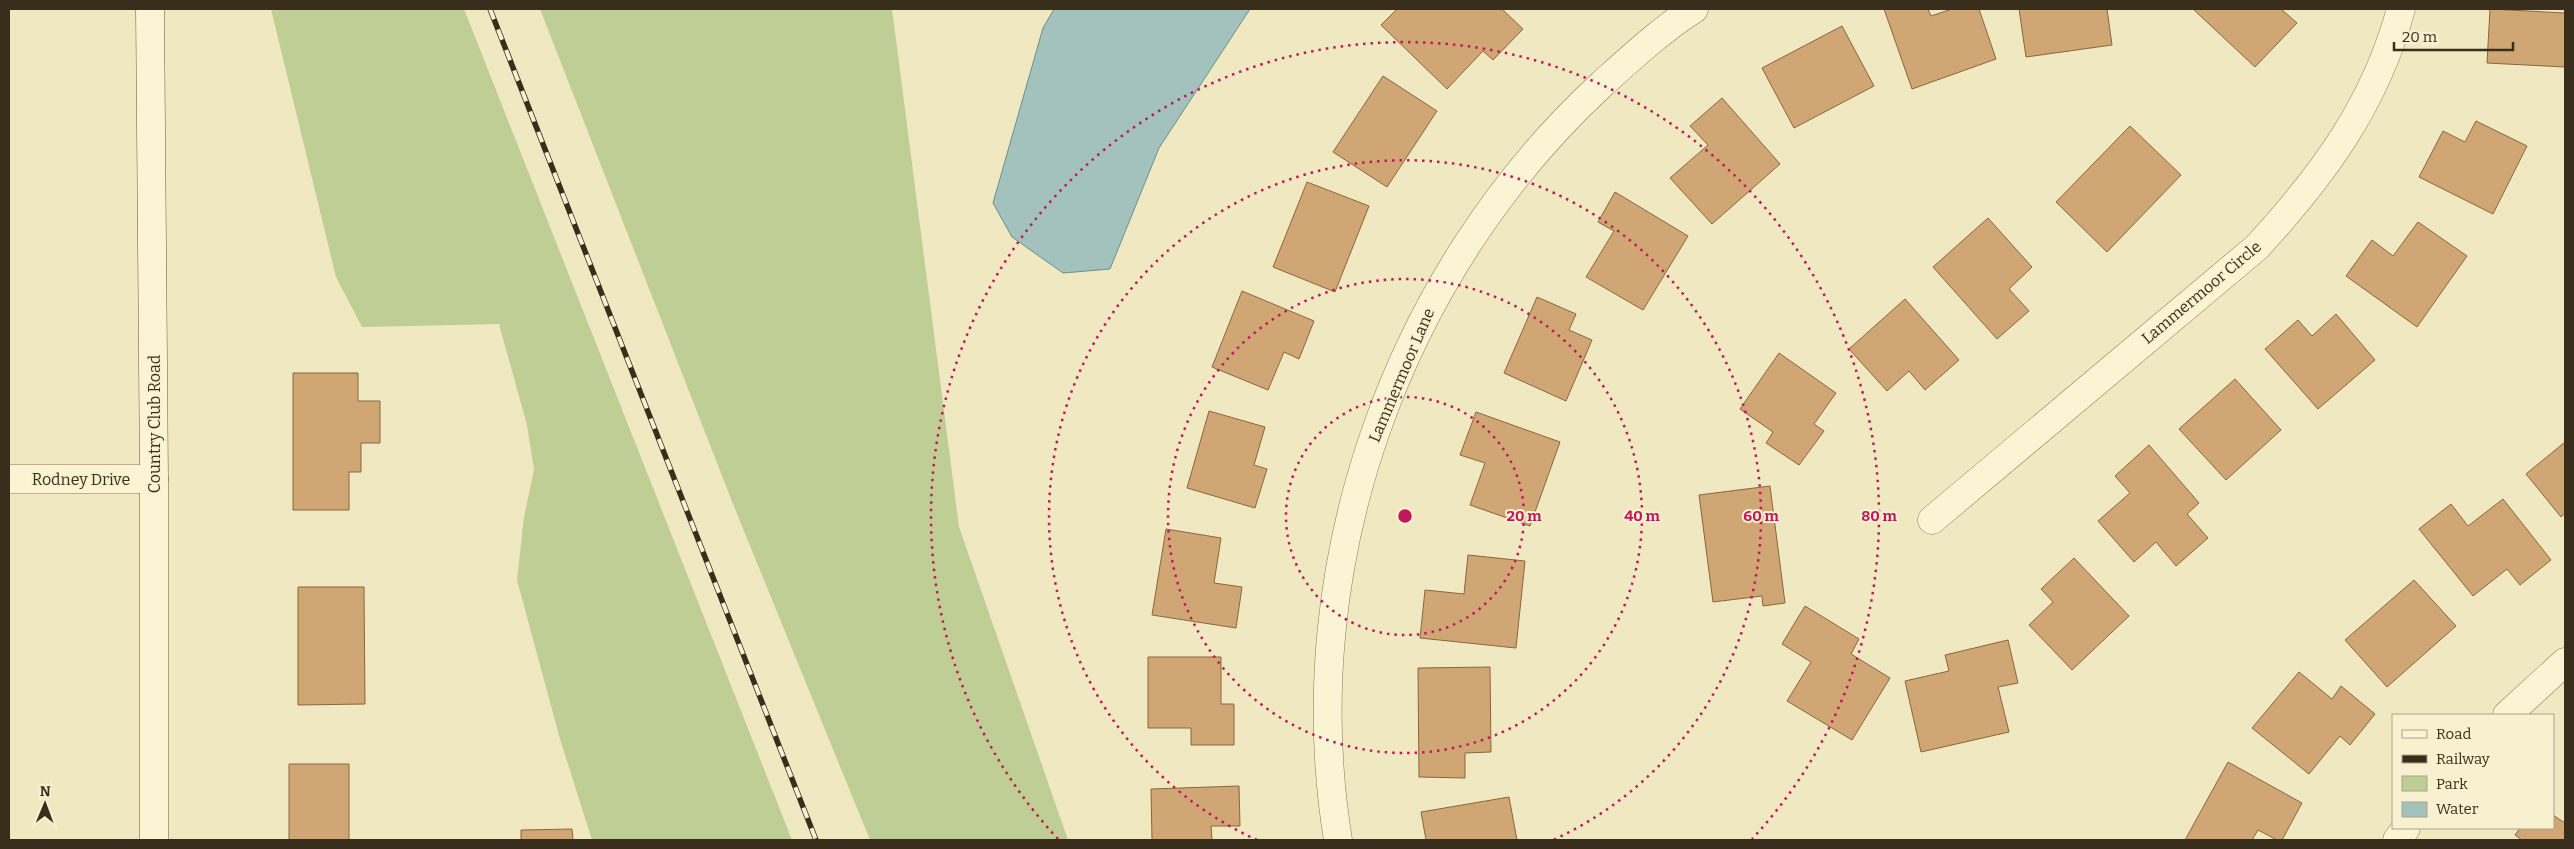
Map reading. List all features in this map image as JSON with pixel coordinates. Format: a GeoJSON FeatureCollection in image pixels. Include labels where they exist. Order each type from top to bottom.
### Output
{"type":"FeatureCollection","features":[{"type":"Feature","properties":{"kind":"street","name":"Country Club Road"},"geometry":{"type":"LineString","coordinates":[[150,9],[154,479],[154,840]]}},
{"type":"Feature","properties":{"kind":"street","name":"Lammermoor Lane"},"geometry":{"type":"LineString","coordinates":[[1338,840],[1333,811],[1328,722],[1331,642],[1337,588],[1347,533],[1366,456],[1398,374],[1431,303],[1448,274],[1478,228],[1532,157],[1562,123],[1626,62],[1694,9]]}},
{"type":"Feature","properties":{"kind":"street","name":"Lammermoor Circle"},"geometry":{"type":"LineString","coordinates":[[1932,520],[2257,247],[2287,215],[2331,160],[2362,107],[2381,66],[2402,9]]}},
{"type":"Feature","properties":{"kind":"street","name":"Rodney Drive"},"geometry":{"type":"LineString","coordinates":[[9,479],[154,479]]}},
{"type":"Feature","properties":{"kind":"street"},"geometry":{"type":"LineString","coordinates":[[2508,714],[2565,662]]}},
{"type":"Feature","properties":{"kind":"street"},"geometry":{"type":"LineString","coordinates":[[2397,840],[2405,829]]}},
{"type":"Feature","properties":{"kind":"green space"},"geometry":{"type":"Polygon","coordinates":[[[271,9],[464,9],[792,840],[592,840],[560,739],[517,580],[524,517],[534,470],[527,425],[499,324],[362,327],[336,277],[271,9]]]}},
{"type":"Feature","properties":{"kind":"green space"},"geometry":{"type":"Polygon","coordinates":[[[540,9],[892,9],[959,527],[1068,840],[870,840],[733,504],[540,9]]]}},
{"type":"Feature","properties":{"kind":"water"},"geometry":{"type":"Polygon","coordinates":[[[1054,9],[1250,9],[1159,148],[1110,269],[1063,273],[1012,237],[993,203],[1043,28],[1054,9]]]}},
{"type":"Feature","properties":{"kind":"building"},"geometry":{"type":"Polygon","coordinates":[[[1397,9],[1502,9],[1523,29],[1493,60],[1483,51],[1447,89],[1381,25],[1397,9]]]}},
{"type":"Feature","properties":{"kind":"building"},"geometry":{"type":"Polygon","coordinates":[[[1884,9],[1928,9],[1931,16],[1952,9],[1979,9],[1996,59],[1912,89],[1884,9]]]}},
{"type":"Feature","properties":{"kind":"building"},"geometry":{"type":"Polygon","coordinates":[[[2019,9],[2107,9],[2112,45],[2026,57],[2019,9]]]}},
{"type":"Feature","properties":{"kind":"building"},"geometry":{"type":"Polygon","coordinates":[[[2193,9],[2281,9],[2297,23],[2255,67],[2193,9]]]}},
{"type":"Feature","properties":{"kind":"building"},"geometry":{"type":"Polygon","coordinates":[[[2490,9],[2565,13],[2565,67],[2487,63],[2490,9]]]}},
{"type":"Feature","properties":{"kind":"building"},"geometry":{"type":"Polygon","coordinates":[[[1842,26],[1874,86],[1794,128],[1762,68],[1842,26]]]}},
{"type":"Feature","properties":{"kind":"building"},"geometry":{"type":"Polygon","coordinates":[[[1383,76],[1437,111],[1387,187],[1333,152],[1383,76]]]}},
{"type":"Feature","properties":{"kind":"building"},"geometry":{"type":"Polygon","coordinates":[[[1722,98],[1780,164],[1712,224],[1670,178],[1708,145],[1690,126],[1722,98]]]}},
{"type":"Feature","properties":{"kind":"building"},"geometry":{"type":"Polygon","coordinates":[[[2476,121],[2527,146],[2493,214],[2419,177],[2443,131],[2465,142],[2476,121]]]}},
{"type":"Feature","properties":{"kind":"building"},"geometry":{"type":"Polygon","coordinates":[[[2130,126],[2181,175],[2107,252],[2056,202],[2130,126]]]}},
{"type":"Feature","properties":{"kind":"building"},"geometry":{"type":"Polygon","coordinates":[[[1307,182],[1369,206],[1335,292],[1273,267],[1307,182]]]}},
{"type":"Feature","properties":{"kind":"building"},"geometry":{"type":"Polygon","coordinates":[[[1615,192],[1688,236],[1643,310],[1586,277],[1614,231],[1598,222],[1615,192]]]}},
{"type":"Feature","properties":{"kind":"building"},"geometry":{"type":"Polygon","coordinates":[[[1988,218],[2032,267],[2009,289],[2029,311],[1997,339],[1933,267],[1988,218]]]}},
{"type":"Feature","properties":{"kind":"building"},"geometry":{"type":"Polygon","coordinates":[[[2418,222],[2467,256],[2417,327],[2346,276],[2372,240],[2393,256],[2418,222]]]}},
{"type":"Feature","properties":{"kind":"building"},"geometry":{"type":"Polygon","coordinates":[[[1242,291],[1314,321],[1299,359],[1284,352],[1268,390],[1212,367],[1242,291]]]}},
{"type":"Feature","properties":{"kind":"building"},"geometry":{"type":"Polygon","coordinates":[[[1537,297],[1576,314],[1569,330],[1592,340],[1566,401],[1504,373],[1537,297]]]}},
{"type":"Feature","properties":{"kind":"building"},"geometry":{"type":"Polygon","coordinates":[[[1905,299],[1959,360],[1925,390],[1909,371],[1887,391],[1849,349],[1905,299]]]}},
{"type":"Feature","properties":{"kind":"building"},"geometry":{"type":"Polygon","coordinates":[[[2336,314],[2375,360],[2318,409],[2265,349],[2298,320],[2312,336],[2336,314]]]}},
{"type":"Feature","properties":{"kind":"building"},"geometry":{"type":"Polygon","coordinates":[[[1779,353],[1836,393],[1814,424],[1824,431],[1799,465],[1766,443],[1773,432],[1740,409],[1779,353]]]}},
{"type":"Feature","properties":{"kind":"building"},"geometry":{"type":"Polygon","coordinates":[[[293,373],[358,373],[358,401],[380,401],[380,443],[361,443],[361,472],[349,472],[349,510],[293,510],[293,373]]]}},
{"type":"Feature","properties":{"kind":"building"},"geometry":{"type":"Polygon","coordinates":[[[2235,379],[2281,430],[2226,480],[2179,429],[2235,379]]]}},
{"type":"Feature","properties":{"kind":"building"},"geometry":{"type":"Polygon","coordinates":[[[1209,411],[1265,427],[1254,465],[1267,469],[1255,508],[1187,488],[1209,411]]]}},
{"type":"Feature","properties":{"kind":"building"},"geometry":{"type":"Polygon","coordinates":[[[1476,412],[1560,442],[1530,526],[1470,505],[1485,463],[1460,455],[1476,412]]]}},
{"type":"Feature","properties":{"kind":"building"},"geometry":{"type":"Polygon","coordinates":[[[2565,442],[2565,513],[2561,517],[2526,474],[2565,442]]]}},
{"type":"Feature","properties":{"kind":"building"},"geometry":{"type":"Polygon","coordinates":[[[2149,445],[2199,503],[2187,514],[2208,538],[2176,566],[2156,542],[2134,562],[2098,521],[2130,493],[2115,476],[2149,445]]]}},
{"type":"Feature","properties":{"kind":"building"},"geometry":{"type":"Polygon","coordinates":[[[1770,486],[1785,603],[1763,606],[1762,596],[1713,602],[1699,495],[1770,486]]]}},
{"type":"Feature","properties":{"kind":"building"},"geometry":{"type":"Polygon","coordinates":[[[2503,499],[2551,560],[2520,585],[2507,569],[2473,596],[2419,529],[2451,504],[2468,526],[2503,499]]]}},
{"type":"Feature","properties":{"kind":"building"},"geometry":{"type":"Polygon","coordinates":[[[1166,529],[1221,538],[1214,583],[1242,587],[1236,628],[1152,615],[1166,529]]]}},
{"type":"Feature","properties":{"kind":"building"},"geometry":{"type":"Polygon","coordinates":[[[1468,555],[1525,561],[1516,648],[1420,638],[1425,590],[1464,594],[1468,555]]]}},
{"type":"Feature","properties":{"kind":"building"},"geometry":{"type":"Polygon","coordinates":[[[2074,558],[2129,616],[2072,670],[2029,625],[2053,602],[2041,589],[2074,558]]]}},
{"type":"Feature","properties":{"kind":"building"},"geometry":{"type":"Polygon","coordinates":[[[2414,580],[2456,626],[2387,687],[2345,640],[2414,580]]]}},
{"type":"Feature","properties":{"kind":"building"},"geometry":{"type":"Polygon","coordinates":[[[298,587],[364,587],[365,704],[298,705],[298,587]]]}},
{"type":"Feature","properties":{"kind":"building"},"geometry":{"type":"Polygon","coordinates":[[[1805,606],[1859,639],[1851,654],[1890,678],[1852,740],[1787,701],[1811,662],[1782,644],[1805,606]]]}},
{"type":"Feature","properties":{"kind":"building"},"geometry":{"type":"Polygon","coordinates":[[[2008,640],[2018,683],[1998,687],[2009,732],[1921,752],[1905,681],[1949,671],[1945,655],[2008,640]]]}},
{"type":"Feature","properties":{"kind":"building"},"geometry":{"type":"Polygon","coordinates":[[[1148,657],[1221,657],[1221,704],[1234,704],[1234,745],[1191,745],[1191,728],[1148,728],[1148,657]]]}},
{"type":"Feature","properties":{"kind":"building"},"geometry":{"type":"Polygon","coordinates":[[[1490,667],[1491,752],[1465,753],[1465,778],[1419,777],[1418,668],[1490,667]]]}},
{"type":"Feature","properties":{"kind":"building"},"geometry":{"type":"Polygon","coordinates":[[[2299,672],[2332,699],[2341,686],[2375,714],[2350,745],[2340,736],[2309,774],[2252,728],[2299,672]]]}},
{"type":"Feature","properties":{"kind":"building"},"geometry":{"type":"Polygon","coordinates":[[[2228,762],[2302,803],[2282,840],[2277,840],[2258,830],[2252,840],[2185,840],[2228,762]]]}},
{"type":"Feature","properties":{"kind":"building"},"geometry":{"type":"Polygon","coordinates":[[[289,764],[349,764],[349,840],[289,840],[289,764]]]}},
{"type":"Feature","properties":{"kind":"building"},"geometry":{"type":"Polygon","coordinates":[[[1239,786],[1240,826],[1211,826],[1212,840],[1152,840],[1151,789],[1239,786]]]}},
{"type":"Feature","properties":{"kind":"building"},"geometry":{"type":"Polygon","coordinates":[[[1509,797],[1517,840],[1426,840],[1421,812],[1509,797]]]}},
{"type":"Feature","properties":{"kind":"building"},"geometry":{"type":"Polygon","coordinates":[[[2554,816],[2565,823],[2565,840],[2522,840],[2515,835],[2519,829],[2554,829],[2554,816]]]}},
{"type":"Feature","properties":{"kind":"building"},"geometry":{"type":"Polygon","coordinates":[[[572,829],[573,840],[521,840],[521,830],[572,829]]]}},
{"type":"Feature","properties":{"kind":"railway"},"geometry":{"type":"LineString","coordinates":[[490,9],[816,840]]}}]}
